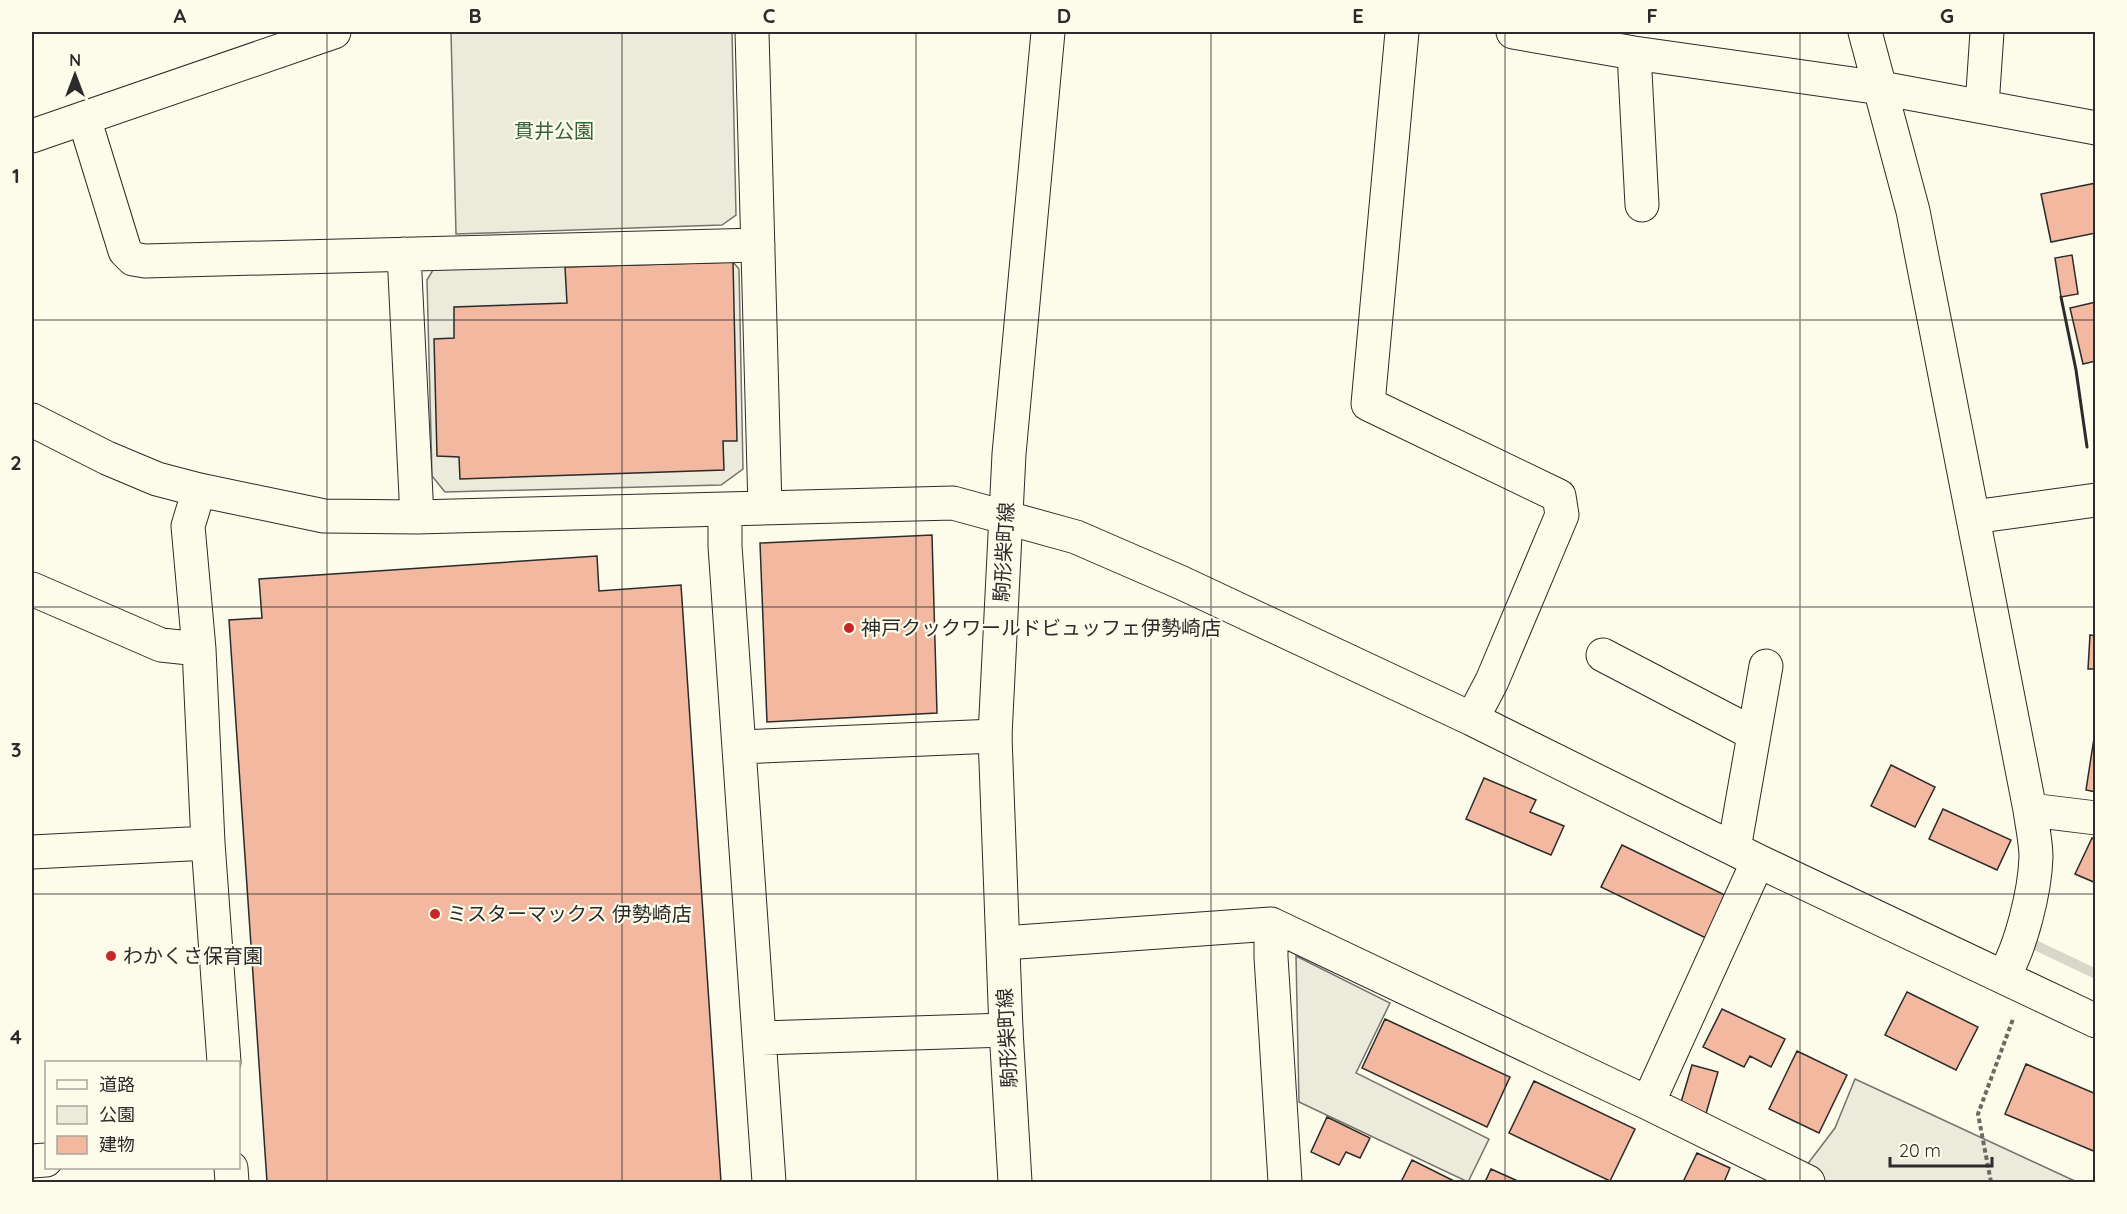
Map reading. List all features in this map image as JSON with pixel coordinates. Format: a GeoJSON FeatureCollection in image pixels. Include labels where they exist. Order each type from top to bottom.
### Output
{"type":"FeatureCollection","features":[{"type":"Feature","properties":{"kind":"street"},"geometry":{"type":"LineString","coordinates":[[32,136],[334,32]]}},
{"type":"Feature","properties":{"kind":"street"},"geometry":{"type":"LineString","coordinates":[[752,32],[765,508]]}},
{"type":"Feature","properties":{"kind":"street","name":"駒形柴町線"},"geometry":{"type":"LineString","coordinates":[[1015,1182],[1006,1030],[995,736],[1009,454],[1048,32]]}},
{"type":"Feature","properties":{"kind":"street"},"geometry":{"type":"LineString","coordinates":[[1402,32],[1368,404],[1559,496],[1562,515],[1492,681],[1472,719]]}},
{"type":"Feature","properties":{"kind":"street"},"geometry":{"type":"LineString","coordinates":[[1514,32],[1634,53],[1881,88],[2096,128]]}},
{"type":"Feature","properties":{"kind":"street"},"geometry":{"type":"LineString","coordinates":[[1865,32],[1913,211],[2030,810],[2036,854],[2034,884],[2010,966],[2014,982]]}},
{"type":"Feature","properties":{"kind":"street"},"geometry":{"type":"LineString","coordinates":[[1982,106],[1987,32]]}},
{"type":"Feature","properties":{"kind":"street"},"geometry":{"type":"LineString","coordinates":[[1634,53],[1642,205]]}},
{"type":"Feature","properties":{"kind":"street"},"geometry":{"type":"LineString","coordinates":[[84,118],[125,251],[133,259],[145,261],[758,245]]}},
{"type":"Feature","properties":{"kind":"street"},"geometry":{"type":"LineString","coordinates":[[404,254],[417,517]]}},
{"type":"Feature","properties":{"kind":"street"},"geometry":{"type":"LineString","coordinates":[[32,420],[58,435],[157,479],[324,516],[417,517],[953,503],[1076,537],[1472,719],[1746,855],[2096,1021]]}},
{"type":"Feature","properties":{"kind":"street"},"geometry":{"type":"LineString","coordinates":[[199,490],[188,526],[199,649],[208,843],[224,1061]]}},
{"type":"Feature","properties":{"kind":"street"},"geometry":{"type":"LineString","coordinates":[[1973,517],[2096,500]]}},
{"type":"Feature","properties":{"kind":"street"},"geometry":{"type":"LineString","coordinates":[[725,510],[725,546],[770,1182]]}},
{"type":"Feature","properties":{"kind":"street"},"geometry":{"type":"LineString","coordinates":[[32,589],[162,645],[199,649]]}},
{"type":"Feature","properties":{"kind":"street"},"geometry":{"type":"LineString","coordinates":[[1603,655],[1754,734]]}},
{"type":"Feature","properties":{"kind":"street"},"geometry":{"type":"LineString","coordinates":[[1648,1103],[1746,855],[1754,734],[1766,666]]}},
{"type":"Feature","properties":{"kind":"street"},"geometry":{"type":"LineString","coordinates":[[740,747],[995,736]]}},
{"type":"Feature","properties":{"kind":"street"},"geometry":{"type":"LineString","coordinates":[[2030,810],[2096,818]]}},
{"type":"Feature","properties":{"kind":"street"},"geometry":{"type":"LineString","coordinates":[[32,852],[208,843]]}},
{"type":"Feature","properties":{"kind":"street"},"geometry":{"type":"LineString","coordinates":[[1004,943],[1271,924],[1648,1103],[1808,1182]]}},
{"type":"Feature","properties":{"kind":"street"},"geometry":{"type":"LineString","coordinates":[[1271,924],[1285,1182]]}},
{"type":"Feature","properties":{"kind":"street"},"geometry":{"type":"LineString","coordinates":[[759,1038],[1006,1030]]}},
{"type":"Feature","properties":{"kind":"path"},"geometry":{"type":"LineString","coordinates":[[1991,1182],[1978,1114],[2014,982]]}},
{"type":"Feature","properties":{"kind":"green space","name":"貫井公園"},"geometry":{"type":"Polygon","coordinates":[[[451,32],[732,32],[736,215],[722,225],[456,234],[451,32]]]}},
{"type":"Feature","properties":{"kind":"green space"},"geometry":{"type":"Polygon","coordinates":[[[1855,1079],[2077,1182],[1828,1182],[1803,1170],[1835,1128],[1855,1079]]]}},
{"type":"Feature","properties":{"kind":"shaded area"},"geometry":{"type":"Polygon","coordinates":[[[727,255],[739,269],[743,469],[721,485],[445,492],[432,476],[427,280],[436,265],[727,255]]]}},
{"type":"Feature","properties":{"kind":"shaded area"},"geometry":{"type":"Polygon","coordinates":[[[1296,956],[1390,1003],[1356,1073],[1489,1139],[1468,1182],[1299,1102],[1296,956]]]}},
{"type":"Feature","properties":{"kind":"building"},"geometry":{"type":"Polygon","coordinates":[[[2096,183],[2096,233],[2051,242],[2041,194],[2096,183]]]}},
{"type":"Feature","properties":{"kind":"building"},"geometry":{"type":"Polygon","coordinates":[[[2072,255],[2078,294],[2061,297],[2055,258],[2072,255]]]}},
{"type":"Feature","properties":{"kind":"building"},"geometry":{"type":"Polygon","coordinates":[[[733,262],[737,441],[723,441],[724,470],[460,479],[459,457],[437,456],[434,339],[454,338],[454,307],[567,303],[565,267],[733,262]]]}},
{"type":"Feature","properties":{"kind":"building"},"geometry":{"type":"Polygon","coordinates":[[[2096,302],[2096,361],[2083,364],[2070,308],[2096,302]]]}},
{"type":"Feature","properties":{"kind":"building","name":"神戸クックワールドビュッフェ伊勢崎店"},"geometry":{"type":"Polygon","coordinates":[[[932,535],[937,713],[767,722],[760,543],[932,535]]]}},
{"type":"Feature","properties":{"kind":"building"},"geometry":{"type":"Polygon","coordinates":[[[597,556],[599,591],[681,585],[721,1182],[267,1182],[229,620],[262,618],[259,579],[597,556]]]}},
{"type":"Feature","properties":{"kind":"building"},"geometry":{"type":"Polygon","coordinates":[[[2090,635],[2096,636],[2096,669],[2088,669],[2090,635]]]}},
{"type":"Feature","properties":{"kind":"building"},"geometry":{"type":"Polygon","coordinates":[[[2094,738],[2096,738],[2096,792],[2086,790],[2094,738]]]}},
{"type":"Feature","properties":{"kind":"building"},"geometry":{"type":"Polygon","coordinates":[[[1891,765],[1935,787],[1915,827],[1871,806],[1891,765]]]}},
{"type":"Feature","properties":{"kind":"building"},"geometry":{"type":"Polygon","coordinates":[[[1484,778],[1536,800],[1530,812],[1564,826],[1551,855],[1466,819],[1484,778]]]}},
{"type":"Feature","properties":{"kind":"building"},"geometry":{"type":"Polygon","coordinates":[[[1943,809],[2011,840],[1997,870],[1929,839],[1943,809]]]}},
{"type":"Feature","properties":{"kind":"building"},"geometry":{"type":"Polygon","coordinates":[[[2092,838],[2096,840],[2096,883],[2075,874],[2092,838]]]}},
{"type":"Feature","properties":{"kind":"building"},"geometry":{"type":"Polygon","coordinates":[[[1622,845],[1731,898],[1710,940],[1601,887],[1622,845]]]}},
{"type":"Feature","properties":{"kind":"building"},"geometry":{"type":"Polygon","coordinates":[[[1907,992],[1978,1027],[1956,1070],[1885,1035],[1907,992]]]}},
{"type":"Feature","properties":{"kind":"building"},"geometry":{"type":"Polygon","coordinates":[[[1722,1009],[1785,1039],[1771,1067],[1750,1056],[1744,1067],[1703,1047],[1722,1009]]]}},
{"type":"Feature","properties":{"kind":"building"},"geometry":{"type":"Polygon","coordinates":[[[1385,1019],[1510,1077],[1487,1127],[1362,1068],[1385,1019]]]}},
{"type":"Feature","properties":{"kind":"building"},"geometry":{"type":"Polygon","coordinates":[[[1797,1051],[1847,1075],[1819,1133],[1769,1109],[1797,1051]]]}},
{"type":"Feature","properties":{"kind":"building"},"geometry":{"type":"Polygon","coordinates":[[[2026,1064],[2096,1094],[2096,1152],[2005,1114],[2026,1064]]]}},
{"type":"Feature","properties":{"kind":"building"},"geometry":{"type":"Polygon","coordinates":[[[1692,1065],[1718,1072],[1705,1117],[1679,1109],[1692,1065]]]}},
{"type":"Feature","properties":{"kind":"building"},"geometry":{"type":"Polygon","coordinates":[[[1534,1081],[1635,1129],[1610,1181],[1509,1133],[1534,1081]]]}},
{"type":"Feature","properties":{"kind":"building"},"geometry":{"type":"Polygon","coordinates":[[[1327,1117],[1370,1138],[1360,1158],[1346,1152],[1339,1165],[1311,1152],[1327,1117]]]}},
{"type":"Feature","properties":{"kind":"building"},"geometry":{"type":"Polygon","coordinates":[[[1697,1153],[1730,1168],[1724,1182],[1683,1182],[1697,1153]]]}},
{"type":"Feature","properties":{"kind":"building"},"geometry":{"type":"Polygon","coordinates":[[[1412,1160],[1456,1182],[1401,1182],[1412,1160]]]}},
{"type":"Feature","properties":{"kind":"building"},"geometry":{"type":"Polygon","coordinates":[[[1491,1169],[1520,1182],[1485,1182],[1491,1169]]]}},
{"type":"Feature","properties":{"kind":"waterway"},"geometry":{"type":"LineString","coordinates":[[2033,944],[2096,974]]}},
{"type":"Feature","properties":{"kind":"wall"},"geometry":{"type":"LineString","coordinates":[[2061,297],[2076,370],[2087,447]]}},
{"type":"Feature","properties":{"kind":"place","name":"神戸クックワールドビュッフェ伊勢崎店"},"geometry":{"type":"Point","coordinates":[849,628]}},
{"type":"Feature","properties":{"kind":"place","name":"ミスターマックス 伊勢崎店"},"geometry":{"type":"Point","coordinates":[435,914]}},
{"type":"Feature","properties":{"kind":"place","name":"わかくさ保育園"},"geometry":{"type":"Point","coordinates":[111,956]}}]}
